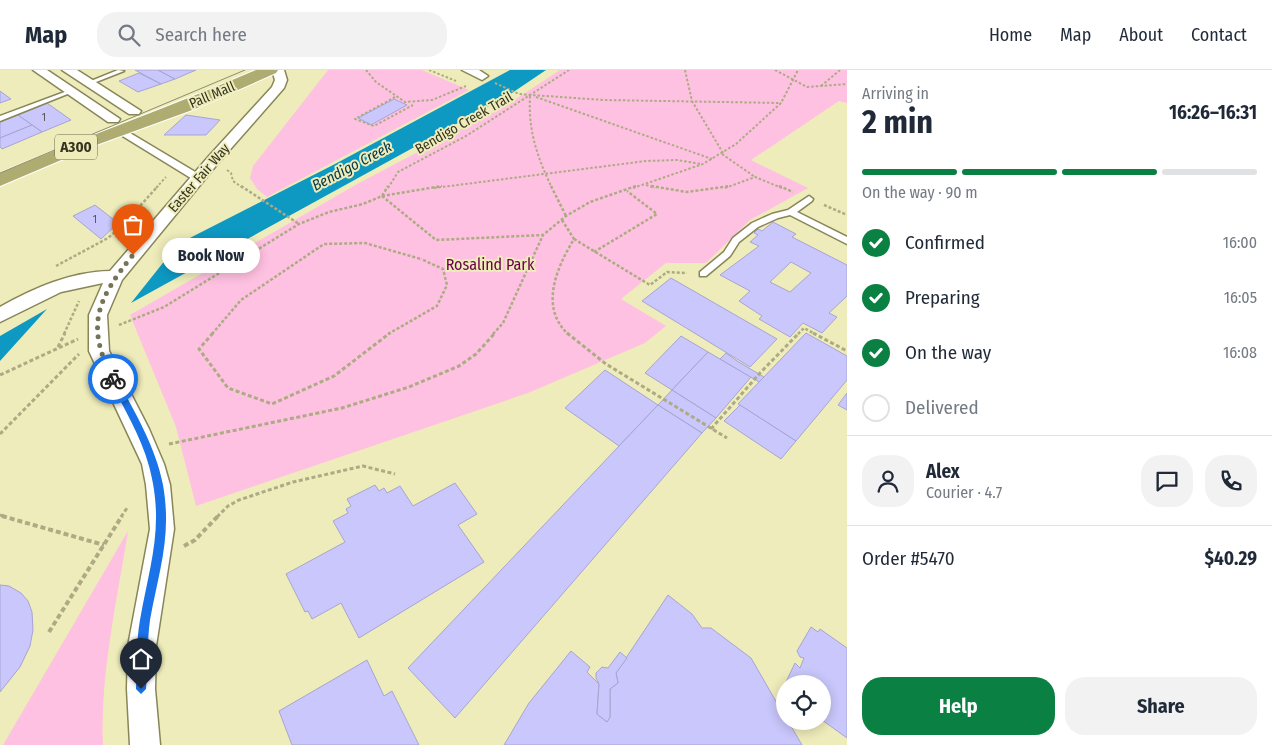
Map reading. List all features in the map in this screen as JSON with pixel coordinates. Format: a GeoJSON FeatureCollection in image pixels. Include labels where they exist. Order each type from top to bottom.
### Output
{"type":"FeatureCollection","features":[{"type":"Feature","properties":{"kind":"highway","name":"Pall Mall"},"geometry":{"type":"LineString","coordinates":[[146,113],[232,70]]}},
{"type":"Feature","properties":{"kind":"highway","name":"Pall Mall"},"geometry":{"type":"LineString","coordinates":[[146,113],[270,70]]}},
{"type":"Feature","properties":{"kind":"highway","name":"A300"},"geometry":{"type":"LineString","coordinates":[[0,180],[146,113]]}},
{"type":"Feature","properties":{"kind":"highway","name":"A300"},"geometry":{"type":"LineString","coordinates":[[0,165],[120,125]]}},
{"type":"Feature","properties":{"kind":"street"},"geometry":{"type":"LineString","coordinates":[[39,70],[198,178]]}},
{"type":"Feature","properties":{"kind":"street"},"geometry":{"type":"LineString","coordinates":[[68,70],[146,113]]}},
{"type":"Feature","properties":{"kind":"street","name":"Easter Fair Way"},"geometry":{"type":"LineString","coordinates":[[91,335],[102,302],[114,278],[280,83],[281,74],[278,70]]}},
{"type":"Feature","properties":{"kind":"street"},"geometry":{"type":"LineString","coordinates":[[468,70],[481,80]]}},
{"type":"Feature","properties":{"kind":"street"},"geometry":{"type":"LineString","coordinates":[[254,77],[267,90],[264,102]]}},
{"type":"Feature","properties":{"kind":"street"},"geometry":{"type":"LineString","coordinates":[[75,93],[93,85]]}},
{"type":"Feature","properties":{"kind":"street"},"geometry":{"type":"LineString","coordinates":[[0,314],[61,285],[88,278],[114,278]]}},
{"type":"Feature","properties":{"kind":"street"},"geometry":{"type":"LineString","coordinates":[[91,335],[147,450],[158,485],[162,529],[161,544],[142,646],[141,689],[145,745]]}},
{"type":"Feature","properties":{"kind":"lane"},"geometry":{"type":"LineString","coordinates":[[93,85],[120,71]]}},
{"type":"Feature","properties":{"kind":"lane"},"geometry":{"type":"LineString","coordinates":[[0,119],[75,93]]}},
{"type":"Feature","properties":{"kind":"lane"},"geometry":{"type":"LineString","coordinates":[[703,274],[728,254],[736,240],[755,225],[775,216],[791,212],[809,199]]}},
{"type":"Feature","properties":{"kind":"lane"},"geometry":{"type":"LineString","coordinates":[[791,212],[847,241]]}},
{"type":"Feature","properties":{"kind":"path"},"geometry":{"type":"LineString","coordinates":[[366,70],[374,81],[392,92],[395,97],[413,104]]}},
{"type":"Feature","properties":{"kind":"path"},"geometry":{"type":"LineString","coordinates":[[429,70],[466,86]]}},
{"type":"Feature","properties":{"kind":"path","name":"Bendigo Creek Trail"},"geometry":{"type":"LineString","coordinates":[[382,196],[398,172],[466,136],[569,70]]}},
{"type":"Feature","properties":{"kind":"path"},"geometry":{"type":"LineString","coordinates":[[685,70],[692,100],[722,154],[755,176],[847,215]]}},
{"type":"Feature","properties":{"kind":"path"},"geometry":{"type":"LineString","coordinates":[[775,70],[807,87],[819,88],[847,84]]}},
{"type":"Feature","properties":{"kind":"path"},"geometry":{"type":"LineString","coordinates":[[147,450],[342,408],[409,387],[459,366],[476,354],[503,323],[543,235],[566,216],[590,202],[703,164],[722,154],[736,144],[781,103],[798,70]]}},
{"type":"Feature","properties":{"kind":"path"},"geometry":{"type":"LineString","coordinates":[[819,88],[840,70]]}},
{"type":"Feature","properties":{"kind":"path"},"geometry":{"type":"LineString","coordinates":[[395,97],[355,119],[368,126],[374,126],[413,104],[424,103],[481,80],[519,94],[530,95],[604,100],[781,103]]}},
{"type":"Feature","properties":{"kind":"path"},"geometry":{"type":"LineString","coordinates":[[530,95],[712,159]]}},
{"type":"Feature","properties":{"kind":"path"},"geometry":{"type":"LineString","coordinates":[[530,95],[528,112],[529,130],[545,173],[566,216]]}},
{"type":"Feature","properties":{"kind":"path"},"geometry":{"type":"LineString","coordinates":[[0,375],[58,348],[136,316],[164,307],[299,224],[328,212],[363,204],[382,196],[545,173],[646,161],[677,160],[703,164]]}},
{"type":"Feature","properties":{"kind":"path"},"geometry":{"type":"LineString","coordinates":[[51,269],[108,238],[121,227],[178,165]]}},
{"type":"Feature","properties":{"kind":"path"},"geometry":{"type":"LineString","coordinates":[[231,174],[233,181],[299,224]]}},
{"type":"Feature","properties":{"kind":"path"},"geometry":{"type":"LineString","coordinates":[[645,185],[678,192],[707,191],[723,189],[755,176]]}},
{"type":"Feature","properties":{"kind":"path"},"geometry":{"type":"LineString","coordinates":[[594,252],[657,214],[627,190]]}},
{"type":"Feature","properties":{"kind":"path"},"geometry":{"type":"LineString","coordinates":[[382,196],[436,240],[543,235]]}},
{"type":"Feature","properties":{"kind":"path"},"geometry":{"type":"LineString","coordinates":[[562,220],[574,239],[650,285],[667,272],[703,274]]}},
{"type":"Feature","properties":{"kind":"path"},"geometry":{"type":"LineString","coordinates":[[574,239],[564,254],[552,296],[556,320],[565,334],[607,365],[726,438]]}},
{"type":"Feature","properties":{"kind":"path"},"geometry":{"type":"LineString","coordinates":[[430,246],[436,240]]}},
{"type":"Feature","properties":{"kind":"path"},"geometry":{"type":"LineString","coordinates":[[365,242],[420,259],[425,253],[420,260],[443,269],[447,285],[437,306],[384,336],[334,376],[272,404],[228,388],[199,349],[240,300],[324,244],[365,242]]}},
{"type":"Feature","properties":{"kind":"path"},"geometry":{"type":"LineString","coordinates":[[58,348],[83,293]]}},
{"type":"Feature","properties":{"kind":"path"},"geometry":{"type":"LineString","coordinates":[[711,429],[760,373],[804,328],[847,352]]}},
{"type":"Feature","properties":{"kind":"path"},"geometry":{"type":"LineString","coordinates":[[0,434],[91,335]]}},
{"type":"Feature","properties":{"kind":"path"},"geometry":{"type":"LineString","coordinates":[[184,546],[193,543],[228,505],[255,493],[363,466],[374,467],[395,474]]}},
{"type":"Feature","properties":{"kind":"path"},"geometry":{"type":"LineString","coordinates":[[49,632],[127,508]]}},
{"type":"Feature","properties":{"kind":"path"},"geometry":{"type":"LineString","coordinates":[[0,515],[104,544]]}},
{"type":"Feature","properties":{"kind":"green space"},"geometry":{"type":"Polygon","coordinates":[[[328,70],[422,70],[469,90],[267,197],[257,189],[250,178],[253,166],[328,70]]]}},
{"type":"Feature","properties":{"kind":"green space","name":"Rosalind Park"},"geometry":{"type":"Polygon","coordinates":[[[560,70],[847,70],[847,103],[839,101],[751,160],[808,188],[750,220],[706,263],[666,263],[621,299],[666,326],[645,343],[528,393],[196,506],[176,427],[130,315],[359,183],[507,105],[560,70]]]}},
{"type":"Feature","properties":{"kind":"green space"},"geometry":{"type":"Polygon","coordinates":[[[128,531],[107,665],[104,691],[103,745],[3,745],[128,531]]]}},
{"type":"Feature","properties":{"kind":"water","name":"Bendigo Creek"},"geometry":{"type":"Polygon","coordinates":[[[510,70],[546,70],[509,95],[131,303],[178,244],[335,164],[510,70]]]}},
{"type":"Feature","properties":{"kind":"water"},"geometry":{"type":"Polygon","coordinates":[[[47,309],[0,361],[0,336],[47,309]]]}},
{"type":"Feature","properties":{"kind":"building"},"geometry":{"type":"Polygon","coordinates":[[[135,70],[158,70],[175,79],[161,84],[135,70]]]}},
{"type":"Feature","properties":{"kind":"building"},"geometry":{"type":"Polygon","coordinates":[[[158,70],[196,70],[175,79],[158,70]]]}},
{"type":"Feature","properties":{"kind":"building"},"geometry":{"type":"Polygon","coordinates":[[[139,73],[161,84],[138,92],[119,81],[139,73]]]}},
{"type":"Feature","properties":{"kind":"building"},"geometry":{"type":"Polygon","coordinates":[[[0,91],[11,99],[0,103],[0,91]]]}},
{"type":"Feature","properties":{"kind":"building"},"geometry":{"type":"Polygon","coordinates":[[[394,99],[407,105],[371,125],[358,118],[394,99]]]}},
{"type":"Feature","properties":{"kind":"building"},"geometry":{"type":"Polygon","coordinates":[[[47,103],[71,120],[42,132],[18,115],[47,103]]]}},
{"type":"Feature","properties":{"kind":"building"},"geometry":{"type":"Polygon","coordinates":[[[18,115],[32,125],[0,138],[0,122],[18,115]]]}},
{"type":"Feature","properties":{"kind":"building"},"geometry":{"type":"Polygon","coordinates":[[[186,115],[220,120],[206,135],[164,135],[186,115]]]}},
{"type":"Feature","properties":{"kind":"building"},"geometry":{"type":"Polygon","coordinates":[[[32,125],[42,132],[2,149],[0,147],[0,138],[32,125]]]}},
{"type":"Feature","properties":{"kind":"building"},"geometry":{"type":"Polygon","coordinates":[[[95,205],[118,223],[101,239],[73,216],[95,205]]]}},
{"type":"Feature","properties":{"kind":"building"},"geometry":{"type":"Polygon","coordinates":[[[773,222],[796,234],[792,237],[847,265],[847,296],[829,313],[837,317],[822,333],[803,323],[790,337],[759,319],[762,316],[739,301],[750,291],[720,275],[759,246],[750,242],[758,235],[754,233],[758,229],[762,231],[773,222]],[[791,262],[770,282],[790,292],[811,273],[791,262]]]}},
{"type":"Feature","properties":{"kind":"building"},"geometry":{"type":"Polygon","coordinates":[[[671,278],[777,339],[750,367],[642,301],[671,278]]]}},
{"type":"Feature","properties":{"kind":"building"},"geometry":{"type":"Polygon","coordinates":[[[806,333],[847,356],[847,380],[796,441],[738,404],[806,333]]]}},
{"type":"Feature","properties":{"kind":"building"},"geometry":{"type":"Polygon","coordinates":[[[681,336],[708,352],[672,390],[645,373],[681,336]]]}},
{"type":"Feature","properties":{"kind":"building"},"geometry":{"type":"Polygon","coordinates":[[[708,352],[751,377],[716,418],[672,390],[708,352]]]}},
{"type":"Feature","properties":{"kind":"building"},"geometry":{"type":"Polygon","coordinates":[[[726,353],[764,377],[759,382],[720,359],[726,353]]]}},
{"type":"Feature","properties":{"kind":"building"},"geometry":{"type":"Polygon","coordinates":[[[605,370],[658,405],[619,446],[565,408],[605,370]]]}},
{"type":"Feature","properties":{"kind":"building"},"geometry":{"type":"Polygon","coordinates":[[[672,390],[716,418],[702,433],[658,405],[672,390]]]}},
{"type":"Feature","properties":{"kind":"building"},"geometry":{"type":"Polygon","coordinates":[[[847,393],[847,410],[838,405],[847,393]]]}},
{"type":"Feature","properties":{"kind":"building"},"geometry":{"type":"Polygon","coordinates":[[[658,405],[702,433],[455,718],[408,668],[658,405]]]}},
{"type":"Feature","properties":{"kind":"building"},"geometry":{"type":"Polygon","coordinates":[[[740,405],[796,441],[781,459],[724,421],[740,405]]]}},
{"type":"Feature","properties":{"kind":"building"},"geometry":{"type":"Polygon","coordinates":[[[455,483],[477,514],[458,525],[484,562],[359,638],[341,603],[312,619],[308,611],[305,612],[286,574],[345,542],[333,521],[348,513],[346,509],[351,506],[347,499],[375,485],[379,491],[384,488],[387,493],[400,486],[413,506],[455,483]]]}},
{"type":"Feature","properties":{"kind":"building"},"geometry":{"type":"Polygon","coordinates":[[[0,585],[9,586],[21,593],[28,601],[32,612],[33,630],[30,646],[20,667],[0,692],[0,585]]]}},
{"type":"Feature","properties":{"kind":"building"},"geometry":{"type":"Polygon","coordinates":[[[668,595],[692,614],[702,628],[711,628],[751,658],[776,701],[776,730],[793,730],[802,745],[504,745],[529,703],[571,651],[590,667],[587,672],[599,684],[597,714],[607,722],[610,717],[610,689],[618,683],[616,673],[668,595]]]}},
{"type":"Feature","properties":{"kind":"building"},"geometry":{"type":"Polygon","coordinates":[[[811,627],[818,632],[820,629],[847,648],[847,738],[831,726],[831,675],[789,675],[795,663],[800,668],[804,658],[800,657],[797,651],[811,627]]]}},
{"type":"Feature","properties":{"kind":"building"},"geometry":{"type":"Polygon","coordinates":[[[620,652],[627,658],[616,673],[618,683],[610,689],[610,717],[607,722],[597,714],[599,684],[596,673],[602,667],[608,668],[620,652]]]}},
{"type":"Feature","properties":{"kind":"building"},"geometry":{"type":"Polygon","coordinates":[[[367,660],[384,696],[392,691],[419,745],[292,745],[279,711],[367,660]]]}},
{"type":"Feature","properties":{"kind":"tram line"},"geometry":{"type":"LineString","coordinates":[[0,173],[245,70]]}},
{"type":"Feature","properties":{"kind":"way so far"},"geometry":{"type":"LineString","coordinates":[[113,379],[99,351],[97,335],[98,315],[107,290],[114,278],[133,255]]}},
{"type":"Feature","properties":{"kind":"place","name":"Book Now"},"geometry":{"type":"Point","coordinates":[133,255]}},
{"type":"Feature","properties":{"kind":"route"},"geometry":{"type":"LineString","coordinates":[[113,379],[153,464],[158,485],[162,529],[160,551],[145,622],[142,646],[141,689]]}}]}
